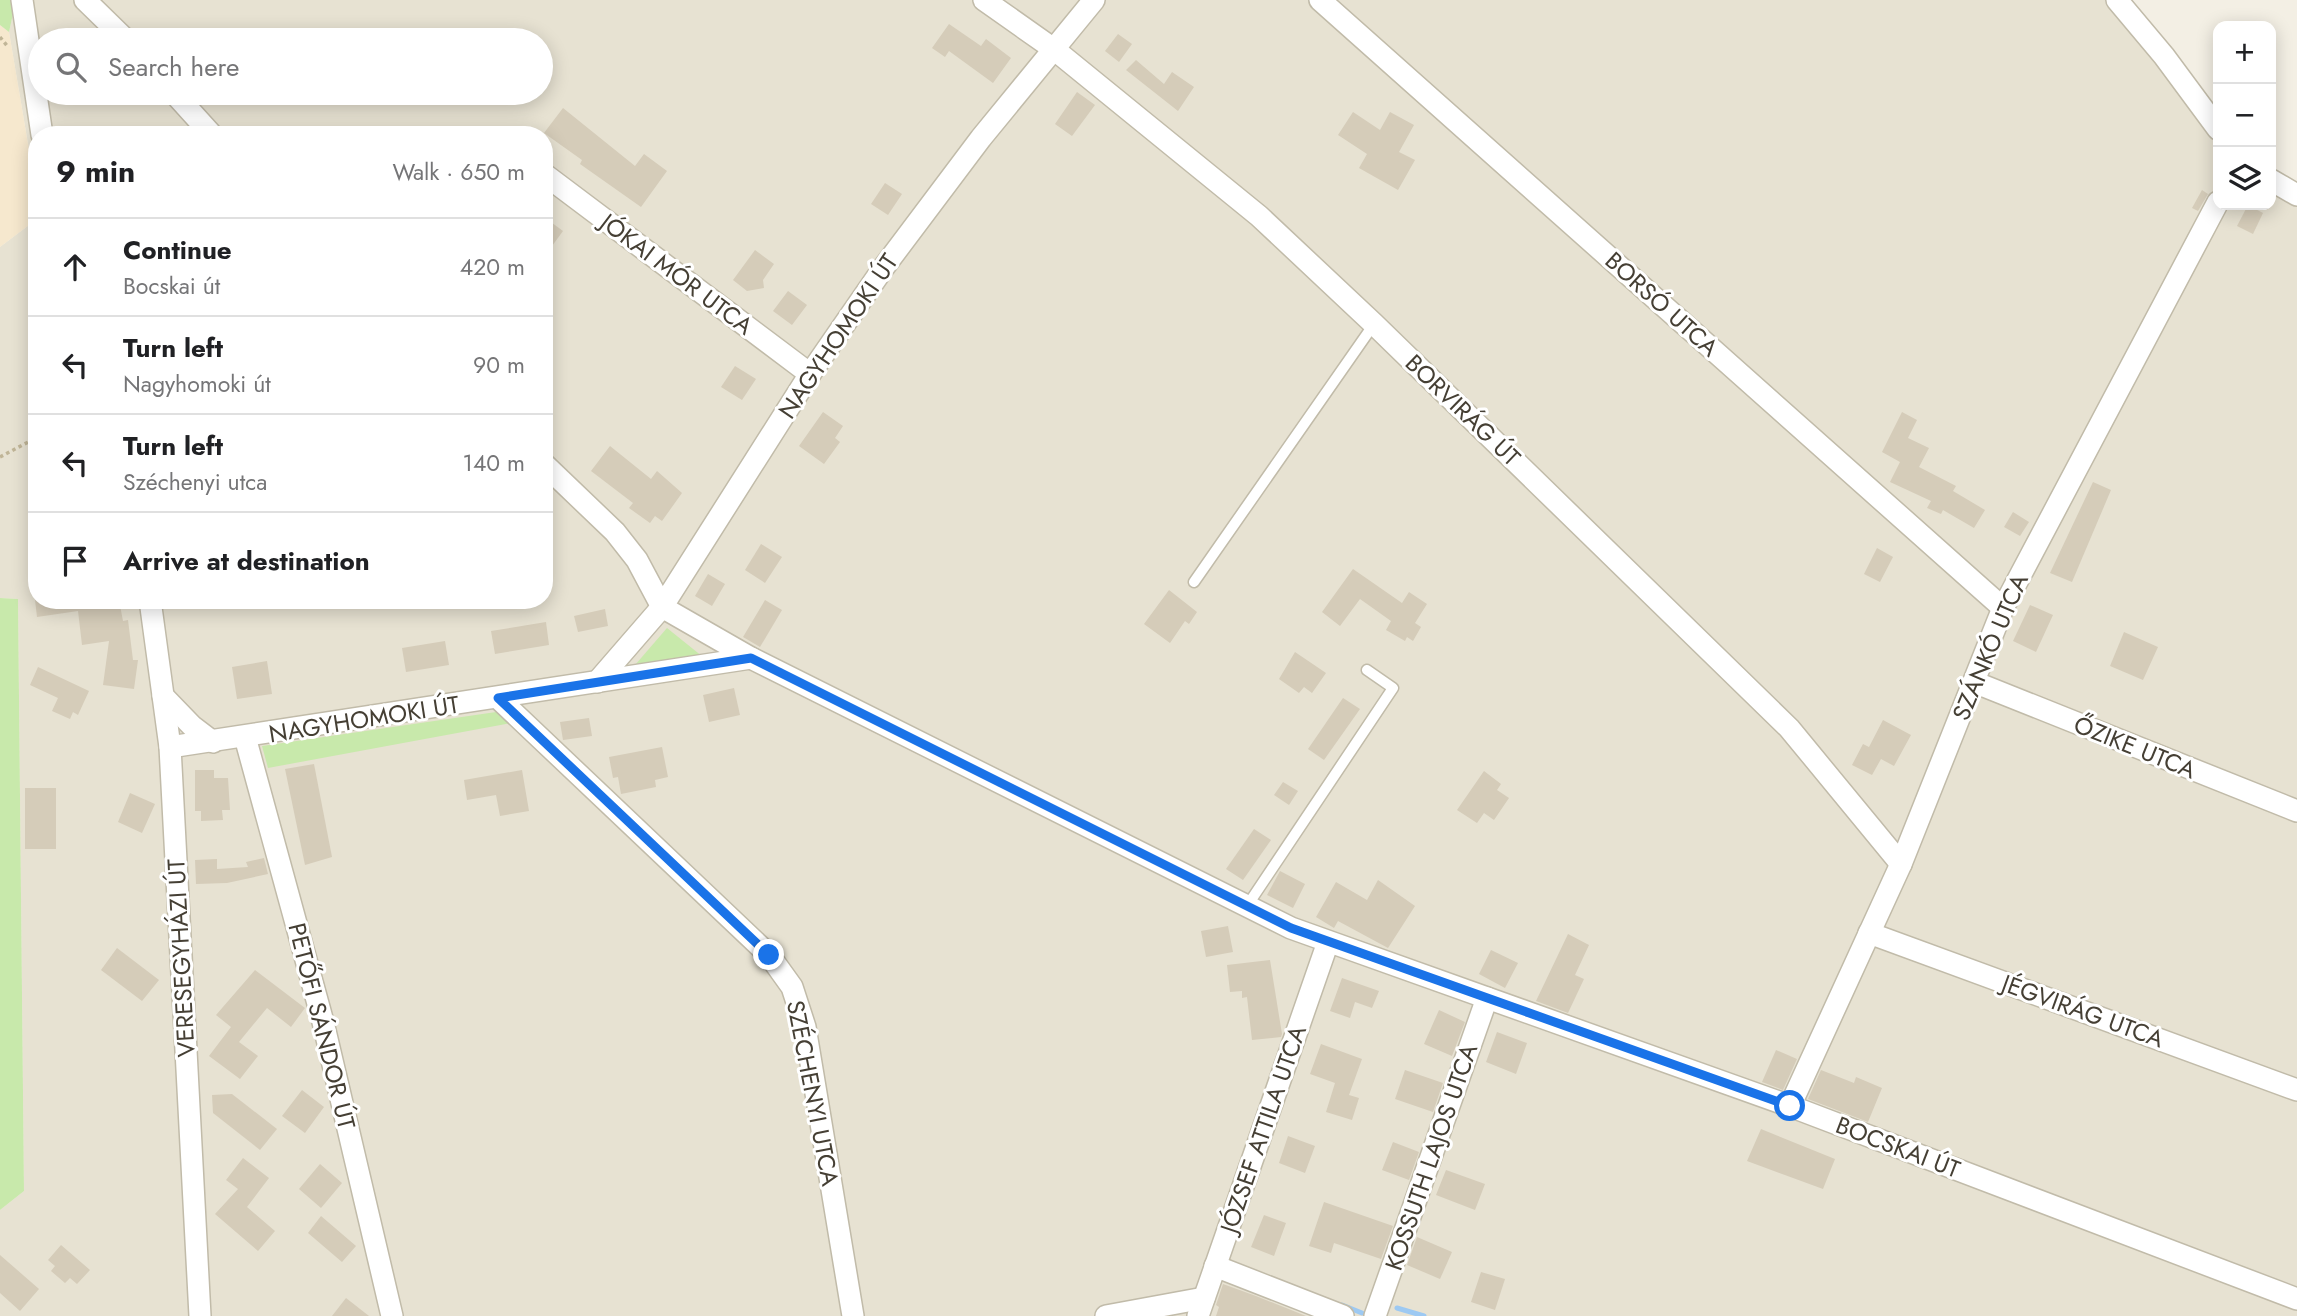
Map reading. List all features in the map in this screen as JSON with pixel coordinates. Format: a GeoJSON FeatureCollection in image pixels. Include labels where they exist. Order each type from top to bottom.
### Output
{"type":"FeatureCollection","features":[{"type":"Feature","properties":{"kind":"street"},"geometry":{"type":"LineString","coordinates":[[22,0],[28,39]]}},
{"type":"Feature","properties":{"kind":"street"},"geometry":{"type":"LineString","coordinates":[[85,0],[114,28]]}},
{"type":"Feature","properties":{"kind":"street","name":"BORVIRÁG ÚT"},"geometry":{"type":"LineString","coordinates":[[984,0],[1055,50],[1259,216],[1374,324],[1789,728],[1901,864]]}},
{"type":"Feature","properties":{"kind":"street","name":"NAGYHOMOKI ÚT"},"geometry":{"type":"LineString","coordinates":[[597,682],[662,607],[810,374],[884,267],[981,138],[1094,0]]}},
{"type":"Feature","properties":{"kind":"street","name":"BORSÓ UTCA"},"geometry":{"type":"LineString","coordinates":[[1320,0],[2003,608]]}},
{"type":"Feature","properties":{"kind":"street"},"geometry":{"type":"LineString","coordinates":[[2117,0],[2164,56],[2213,122]]}},
{"type":"Feature","properties":{"kind":"street"},"geometry":{"type":"LineString","coordinates":[[38,105],[42,126]]}},
{"type":"Feature","properties":{"kind":"street"},"geometry":{"type":"LineString","coordinates":[[185,105],[204,126]]}},
{"type":"Feature","properties":{"kind":"street","name":"JÓKAI MÓR UTCA"},"geometry":{"type":"LineString","coordinates":[[553,181],[810,374]]}},
{"type":"Feature","properties":{"kind":"street"},"geometry":{"type":"LineString","coordinates":[[2276,183],[2297,195]]}},
{"type":"Feature","properties":{"kind":"street","name":"SZÁNKÓ UTCA"},"geometry":{"type":"LineString","coordinates":[[1790,1106],[1901,864],[2003,608],[2214,210]]}},
{"type":"Feature","properties":{"kind":"street"},"geometry":{"type":"LineString","coordinates":[[553,473],[615,532],[637,560],[662,607]]}},
{"type":"Feature","properties":{"kind":"street","name":"BOCSKAI ÚT"},"geometry":{"type":"LineString","coordinates":[[662,607],[751,658],[1247,906],[1328,942],[1790,1106],[2297,1299]]}},
{"type":"Feature","properties":{"kind":"street","name":"VERESEGYHÁZI ÚT"},"geometry":{"type":"LineString","coordinates":[[151,609],[170,747],[200,1316]]}},
{"type":"Feature","properties":{"kind":"street","name":"NAGYHOMOKI ÚT"},"geometry":{"type":"LineString","coordinates":[[170,747],[751,658]]}},
{"type":"Feature","properties":{"kind":"street","name":"ŐZIKE UTCA"},"geometry":{"type":"LineString","coordinates":[[1973,682],[2297,811]]}},
{"type":"Feature","properties":{"kind":"street"},"geometry":{"type":"LineString","coordinates":[[163,696],[192,726],[213,741]]}},
{"type":"Feature","properties":{"kind":"street","name":"SZÉCHENYI UTCA"},"geometry":{"type":"LineString","coordinates":[[498,698],[769,955],[792,987],[805,1027],[853,1316]]}},
{"type":"Feature","properties":{"kind":"street","name":"PETŐFI SÁNDOR ÚT"},"geometry":{"type":"LineString","coordinates":[[245,737],[323,1022],[392,1316]]}},
{"type":"Feature","properties":{"kind":"street","name":"JÉGVIRÁG UTCA"},"geometry":{"type":"LineString","coordinates":[[1869,933],[2297,1090]]}},
{"type":"Feature","properties":{"kind":"street","name":"JÓZSEF ATTILA UTCA"},"geometry":{"type":"LineString","coordinates":[[1201,1307],[1328,942]]}},
{"type":"Feature","properties":{"kind":"street","name":"KOSSUTH LAJOS UTCA"},"geometry":{"type":"LineString","coordinates":[[1377,1316],[1488,998]]}},
{"type":"Feature","properties":{"kind":"street"},"geometry":{"type":"LineString","coordinates":[[1214,1266],[1343,1316]]}},
{"type":"Feature","properties":{"kind":"street"},"geometry":{"type":"LineString","coordinates":[[1105,1316],[1201,1307]]}},
{"type":"Feature","properties":{"kind":"lane"},"geometry":{"type":"LineString","coordinates":[[1194,582],[1374,324]]}},
{"type":"Feature","properties":{"kind":"lane"},"geometry":{"type":"LineString","coordinates":[[1247,906],[1393,688],[1367,670]]}},
{"type":"Feature","properties":{"kind":"path"},"geometry":{"type":"LineString","coordinates":[[0,457],[28,443]]}},
{"type":"Feature","properties":{"kind":"shaded area"},"geometry":{"type":"Polygon","coordinates":[[[16,0],[2128,0],[2213,109],[2213,210],[2276,210],[2276,173],[2297,188],[2297,1316],[0,1316],[0,1210],[24,1191],[18,599],[0,598],[0,247],[28,226],[28,609],[553,609],[553,126],[28,126],[28,144],[9,32],[16,0]]]}},
{"type":"Feature","properties":{"kind":"shaded area"},"geometry":{"type":"Polygon","coordinates":[[[0,25],[9,32],[28,144],[28,226],[0,247],[0,25]]]}},
{"type":"Feature","properties":{"kind":"green space"},"geometry":{"type":"Polygon","coordinates":[[[0,0],[16,0],[9,32],[0,25],[0,0]]]}},
{"type":"Feature","properties":{"kind":"green space"},"geometry":{"type":"Polygon","coordinates":[[[0,598],[18,599],[24,1191],[0,1210],[0,598]]]}},
{"type":"Feature","properties":{"kind":"green space"},"geometry":{"type":"Polygon","coordinates":[[[667,628],[703,657],[629,672],[667,628]]]}},
{"type":"Feature","properties":{"kind":"green space"},"geometry":{"type":"Polygon","coordinates":[[[503,711],[511,723],[268,768],[262,746],[503,711]]]}},
{"type":"Feature","properties":{"kind":"building"},"geometry":{"type":"Polygon","coordinates":[[[949,24],[981,46],[986,39],[1011,58],[993,83],[949,51],[945,57],[932,48],[949,24]]]}},
{"type":"Feature","properties":{"kind":"building"},"geometry":{"type":"Polygon","coordinates":[[[1118,34],[1132,44],[1119,62],[1105,51],[1118,34]]]}},
{"type":"Feature","properties":{"kind":"building"},"geometry":{"type":"Polygon","coordinates":[[[1136,60],[1164,84],[1172,72],[1194,87],[1178,111],[1126,70],[1136,60]]]}},
{"type":"Feature","properties":{"kind":"building"},"geometry":{"type":"Polygon","coordinates":[[[1077,92],[1095,105],[1072,136],[1055,124],[1077,92]]]}},
{"type":"Feature","properties":{"kind":"building"},"geometry":{"type":"Polygon","coordinates":[[[563,108],[635,166],[644,154],[667,171],[641,207],[580,164],[582,160],[553,139],[553,126],[549,126],[563,108]]]}},
{"type":"Feature","properties":{"kind":"building"},"geometry":{"type":"Polygon","coordinates":[[[1353,112],[1380,130],[1390,112],[1414,125],[1399,152],[1415,160],[1398,190],[1359,168],[1367,154],[1338,135],[1353,112]]]}},
{"type":"Feature","properties":{"kind":"building"},"geometry":{"type":"Polygon","coordinates":[[[885,183],[902,194],[888,215],[871,204],[885,183]]]}},
{"type":"Feature","properties":{"kind":"building"},"geometry":{"type":"Polygon","coordinates":[[[2202,190],[2208,194],[2198,211],[2192,208],[2202,190]]]}},
{"type":"Feature","properties":{"kind":"building"},"geometry":{"type":"Polygon","coordinates":[[[2245,210],[2263,213],[2253,234],[2237,226],[2245,210]]]}},
{"type":"Feature","properties":{"kind":"building"},"geometry":{"type":"Polygon","coordinates":[[[553,224],[563,231],[553,245],[553,224]]]}},
{"type":"Feature","properties":{"kind":"building"},"geometry":{"type":"Polygon","coordinates":[[[755,250],[774,264],[763,280],[764,288],[747,291],[733,280],[755,250]]]}},
{"type":"Feature","properties":{"kind":"building"},"geometry":{"type":"Polygon","coordinates":[[[788,291],[807,305],[792,325],[773,311],[788,291]]]}},
{"type":"Feature","properties":{"kind":"building"},"geometry":{"type":"Polygon","coordinates":[[[735,366],[756,379],[742,400],[721,387],[735,366]]]}},
{"type":"Feature","properties":{"kind":"building"},"geometry":{"type":"Polygon","coordinates":[[[823,412],[843,426],[835,438],[840,442],[824,464],[799,446],[823,412]]]}},
{"type":"Feature","properties":{"kind":"building"},"geometry":{"type":"Polygon","coordinates":[[[1902,412],[1917,420],[1908,438],[1929,448],[1919,467],[1956,486],[1953,491],[1985,510],[1974,528],[1943,510],[1941,514],[1927,508],[1931,501],[1890,482],[1900,462],[1882,452],[1902,412]]]}},
{"type":"Feature","properties":{"kind":"building"},"geometry":{"type":"Polygon","coordinates":[[[610,446],[651,479],[657,471],[682,493],[662,521],[655,516],[650,523],[629,508],[633,503],[591,471],[610,446]]]}},
{"type":"Feature","properties":{"kind":"building"},"geometry":{"type":"Polygon","coordinates":[[[2093,482],[2111,490],[2072,582],[2050,573],[2093,482]]]}},
{"type":"Feature","properties":{"kind":"building"},"geometry":{"type":"Polygon","coordinates":[[[2013,512],[2029,522],[2020,536],[2004,527],[2013,512]]]}},
{"type":"Feature","properties":{"kind":"building"},"geometry":{"type":"Polygon","coordinates":[[[761,544],[782,557],[765,583],[745,570],[761,544]]]}},
{"type":"Feature","properties":{"kind":"building"},"geometry":{"type":"Polygon","coordinates":[[[1877,548],[1893,557],[1880,582],[1864,574],[1877,548]]]}},
{"type":"Feature","properties":{"kind":"building"},"geometry":{"type":"Polygon","coordinates":[[[1353,569],[1402,603],[1409,592],[1427,604],[1415,623],[1421,627],[1413,641],[1407,637],[1405,641],[1386,630],[1391,621],[1360,599],[1340,626],[1322,612],[1353,569]]]}},
{"type":"Feature","properties":{"kind":"building"},"geometry":{"type":"Polygon","coordinates":[[[708,574],[725,584],[712,606],[695,596],[708,574]]]}},
{"type":"Feature","properties":{"kind":"building"},"geometry":{"type":"Polygon","coordinates":[[[1169,590],[1197,612],[1189,624],[1185,621],[1170,643],[1144,624],[1169,590]]]}},
{"type":"Feature","properties":{"kind":"building"},"geometry":{"type":"Polygon","coordinates":[[[765,600],[782,610],[760,647],[743,637],[765,600]]]}},
{"type":"Feature","properties":{"kind":"building"},"geometry":{"type":"Polygon","coordinates":[[[2030,605],[2053,615],[2036,652],[2013,641],[2030,605]]]}},
{"type":"Feature","properties":{"kind":"building"},"geometry":{"type":"Polygon","coordinates":[[[36,609],[121,609],[123,621],[128,620],[133,660],[138,660],[134,689],[103,685],[109,641],[82,645],[78,611],[37,617],[36,609]]]}},
{"type":"Feature","properties":{"kind":"building"},"geometry":{"type":"Polygon","coordinates":[[[605,609],[608,626],[578,632],[574,616],[605,609]]]}},
{"type":"Feature","properties":{"kind":"building"},"geometry":{"type":"Polygon","coordinates":[[[546,622],[549,645],[495,654],[491,631],[546,622]]]}},
{"type":"Feature","properties":{"kind":"building"},"geometry":{"type":"Polygon","coordinates":[[[2124,632],[2158,647],[2143,680],[2110,666],[2124,632]]]}},
{"type":"Feature","properties":{"kind":"building"},"geometry":{"type":"Polygon","coordinates":[[[445,641],[449,665],[406,672],[402,648],[445,641]]]}},
{"type":"Feature","properties":{"kind":"building"},"geometry":{"type":"Polygon","coordinates":[[[1295,652],[1326,673],[1312,693],[1304,687],[1299,693],[1279,679],[1295,652]]]}},
{"type":"Feature","properties":{"kind":"building"},"geometry":{"type":"Polygon","coordinates":[[[267,661],[272,694],[237,699],[232,667],[267,661]]]}},
{"type":"Feature","properties":{"kind":"building"},"geometry":{"type":"Polygon","coordinates":[[[38,667],[89,691],[78,715],[73,712],[70,719],[52,711],[58,698],[30,685],[38,667]]]}},
{"type":"Feature","properties":{"kind":"building"},"geometry":{"type":"Polygon","coordinates":[[[734,688],[740,715],[709,722],[703,695],[734,688]]]}},
{"type":"Feature","properties":{"kind":"building"},"geometry":{"type":"Polygon","coordinates":[[[1343,698],[1360,709],[1324,760],[1308,749],[1343,698]]]}},
{"type":"Feature","properties":{"kind":"building"},"geometry":{"type":"Polygon","coordinates":[[[589,718],[592,736],[563,740],[560,722],[589,718]]]}},
{"type":"Feature","properties":{"kind":"building"},"geometry":{"type":"Polygon","coordinates":[[[1883,720],[1911,735],[1894,766],[1881,759],[1872,775],[1852,765],[1863,744],[1869,747],[1883,720]]]}},
{"type":"Feature","properties":{"kind":"building"},"geometry":{"type":"Polygon","coordinates":[[[662,747],[668,777],[655,780],[656,787],[621,794],[618,777],[613,778],[609,757],[662,747]]]}},
{"type":"Feature","properties":{"kind":"building"},"geometry":{"type":"Polygon","coordinates":[[[314,764],[332,857],[305,865],[285,769],[314,764]]]}},
{"type":"Feature","properties":{"kind":"building"},"geometry":{"type":"Polygon","coordinates":[[[195,770],[214,770],[214,778],[228,778],[230,810],[222,810],[223,820],[201,821],[201,811],[195,811],[195,770]]]}},
{"type":"Feature","properties":{"kind":"building"},"geometry":{"type":"Polygon","coordinates":[[[522,770],[529,811],[500,816],[496,795],[467,800],[464,780],[522,770]]]}},
{"type":"Feature","properties":{"kind":"building"},"geometry":{"type":"Polygon","coordinates":[[[1484,771],[1501,784],[1497,790],[1509,798],[1494,820],[1484,813],[1477,823],[1457,810],[1484,771]]]}},
{"type":"Feature","properties":{"kind":"building"},"geometry":{"type":"Polygon","coordinates":[[[1283,782],[1298,791],[1289,805],[1274,795],[1283,782]]]}},
{"type":"Feature","properties":{"kind":"building"},"geometry":{"type":"Polygon","coordinates":[[[25,788],[56,788],[56,849],[25,849],[25,788]]]}},
{"type":"Feature","properties":{"kind":"building"},"geometry":{"type":"Polygon","coordinates":[[[130,793],[155,804],[142,833],[118,822],[130,793]]]}},
{"type":"Feature","properties":{"kind":"building"},"geometry":{"type":"Polygon","coordinates":[[[1254,829],[1271,840],[1243,880],[1226,869],[1254,829]]]}},
{"type":"Feature","properties":{"kind":"building"},"geometry":{"type":"Polygon","coordinates":[[[264,858],[268,874],[227,883],[196,884],[195,860],[217,859],[217,869],[248,867],[246,862],[264,858]]]}},
{"type":"Feature","properties":{"kind":"building"},"geometry":{"type":"Polygon","coordinates":[[[1280,871],[1305,884],[1293,908],[1267,895],[1280,871]]]}},
{"type":"Feature","properties":{"kind":"building"},"geometry":{"type":"Polygon","coordinates":[[[1378,880],[1415,906],[1388,948],[1338,921],[1334,928],[1316,917],[1336,882],[1367,900],[1378,880]]]}},
{"type":"Feature","properties":{"kind":"building"},"geometry":{"type":"Polygon","coordinates":[[[1228,926],[1233,952],[1206,957],[1201,931],[1228,926]]]}},
{"type":"Feature","properties":{"kind":"building"},"geometry":{"type":"Polygon","coordinates":[[[1568,934],[1589,945],[1575,975],[1584,979],[1568,1013],[1536,1001],[1568,934]]]}},
{"type":"Feature","properties":{"kind":"building"},"geometry":{"type":"Polygon","coordinates":[[[117,948],[159,980],[142,1001],[101,970],[117,948]]]}},
{"type":"Feature","properties":{"kind":"building"},"geometry":{"type":"Polygon","coordinates":[[[1491,950],[1518,963],[1505,988],[1479,974],[1491,950]]]}},
{"type":"Feature","properties":{"kind":"building"},"geometry":{"type":"Polygon","coordinates":[[[1270,960],[1282,1034],[1281,1037],[1252,1040],[1247,997],[1242,998],[1242,991],[1230,992],[1227,965],[1270,960]]]}},
{"type":"Feature","properties":{"kind":"building"},"geometry":{"type":"Polygon","coordinates":[[[255,970],[305,1008],[291,1027],[267,1008],[239,1042],[258,1056],[240,1079],[209,1056],[231,1027],[216,1015],[255,970]]]}},
{"type":"Feature","properties":{"kind":"building"},"geometry":{"type":"Polygon","coordinates":[[[1342,978],[1379,991],[1372,1008],[1355,1002],[1350,1018],[1330,1011],[1342,978]]]}},
{"type":"Feature","properties":{"kind":"building"},"geometry":{"type":"Polygon","coordinates":[[[1439,1010],[1465,1022],[1452,1056],[1424,1044],[1439,1010]]]}},
{"type":"Feature","properties":{"kind":"building"},"geometry":{"type":"Polygon","coordinates":[[[1497,1032],[1527,1043],[1516,1074],[1486,1062],[1497,1032]]]}},
{"type":"Feature","properties":{"kind":"building"},"geometry":{"type":"Polygon","coordinates":[[[1321,1044],[1362,1059],[1349,1095],[1359,1098],[1352,1120],[1326,1112],[1335,1083],[1310,1074],[1321,1044]]]}},
{"type":"Feature","properties":{"kind":"building"},"geometry":{"type":"Polygon","coordinates":[[[1776,1050],[1797,1059],[1783,1090],[1762,1082],[1776,1050]]]}},
{"type":"Feature","properties":{"kind":"building"},"geometry":{"type":"Polygon","coordinates":[[[1405,1070],[1443,1083],[1433,1112],[1395,1099],[1405,1070]]]}},
{"type":"Feature","properties":{"kind":"building"},"geometry":{"type":"Polygon","coordinates":[[[1821,1070],[1854,1083],[1856,1077],[1882,1088],[1868,1122],[1808,1099],[1821,1070]]]}},
{"type":"Feature","properties":{"kind":"building"},"geometry":{"type":"Polygon","coordinates":[[[302,1090],[324,1107],[305,1133],[282,1116],[302,1090]]]}},
{"type":"Feature","properties":{"kind":"building"},"geometry":{"type":"Polygon","coordinates":[[[232,1094],[277,1129],[260,1150],[213,1113],[212,1095],[232,1094]]]}},
{"type":"Feature","properties":{"kind":"building"},"geometry":{"type":"Polygon","coordinates":[[[1761,1129],[1835,1159],[1823,1189],[1747,1161],[1761,1129]]]}},
{"type":"Feature","properties":{"kind":"building"},"geometry":{"type":"Polygon","coordinates":[[[1288,1136],[1315,1146],[1305,1173],[1279,1163],[1288,1136]]]}},
{"type":"Feature","properties":{"kind":"building"},"geometry":{"type":"Polygon","coordinates":[[[1393,1142],[1419,1152],[1409,1180],[1382,1170],[1393,1142]]]}},
{"type":"Feature","properties":{"kind":"building"},"geometry":{"type":"Polygon","coordinates":[[[243,1158],[269,1178],[247,1207],[275,1231],[258,1251],[215,1214],[238,1189],[226,1180],[243,1158]]]}},
{"type":"Feature","properties":{"kind":"building"},"geometry":{"type":"Polygon","coordinates":[[[320,1164],[342,1183],[321,1208],[299,1189],[320,1164]]]}},
{"type":"Feature","properties":{"kind":"building"},"geometry":{"type":"Polygon","coordinates":[[[1446,1170],[1485,1184],[1475,1210],[1436,1195],[1446,1170]]]}},
{"type":"Feature","properties":{"kind":"building"},"geometry":{"type":"Polygon","coordinates":[[[1324,1202],[1393,1226],[1381,1259],[1334,1243],[1331,1253],[1309,1246],[1324,1202]]]}},
{"type":"Feature","properties":{"kind":"building"},"geometry":{"type":"Polygon","coordinates":[[[1264,1215],[1286,1223],[1274,1256],[1251,1247],[1264,1215]]]}},
{"type":"Feature","properties":{"kind":"building"},"geometry":{"type":"Polygon","coordinates":[[[321,1216],[356,1246],[342,1262],[308,1233],[321,1216]]]}},
{"type":"Feature","properties":{"kind":"building"},"geometry":{"type":"Polygon","coordinates":[[[1417,1237],[1452,1252],[1440,1279],[1407,1265],[1417,1237]]]}},
{"type":"Feature","properties":{"kind":"building"},"geometry":{"type":"Polygon","coordinates":[[[61,1245],[90,1270],[77,1284],[70,1278],[65,1283],[51,1271],[55,1266],[48,1260],[61,1245]]]}},
{"type":"Feature","properties":{"kind":"building"},"geometry":{"type":"Polygon","coordinates":[[[0,1255],[39,1289],[20,1311],[0,1293],[0,1255]]]}},
{"type":"Feature","properties":{"kind":"building"},"geometry":{"type":"Polygon","coordinates":[[[1481,1272],[1505,1279],[1495,1310],[1471,1302],[1481,1272]]]}},
{"type":"Feature","properties":{"kind":"building"},"geometry":{"type":"Polygon","coordinates":[[[1223,1284],[1306,1316],[1216,1316],[1219,1307],[1216,1305],[1223,1284]]]}},
{"type":"Feature","properties":{"kind":"building"},"geometry":{"type":"Polygon","coordinates":[[[346,1298],[369,1316],[332,1316],[346,1298]]]}},
{"type":"Feature","properties":{"kind":"waterway"},"geometry":{"type":"LineString","coordinates":[[1342,1305],[1362,1313]]}},
{"type":"Feature","properties":{"kind":"waterway"},"geometry":{"type":"LineString","coordinates":[[1397,1308],[1424,1316]]}},
{"type":"Feature","properties":{"kind":"route"},"geometry":{"type":"LineString","coordinates":[[769,955],[498,698],[751,658],[1291,928],[1790,1106]]}}]}
